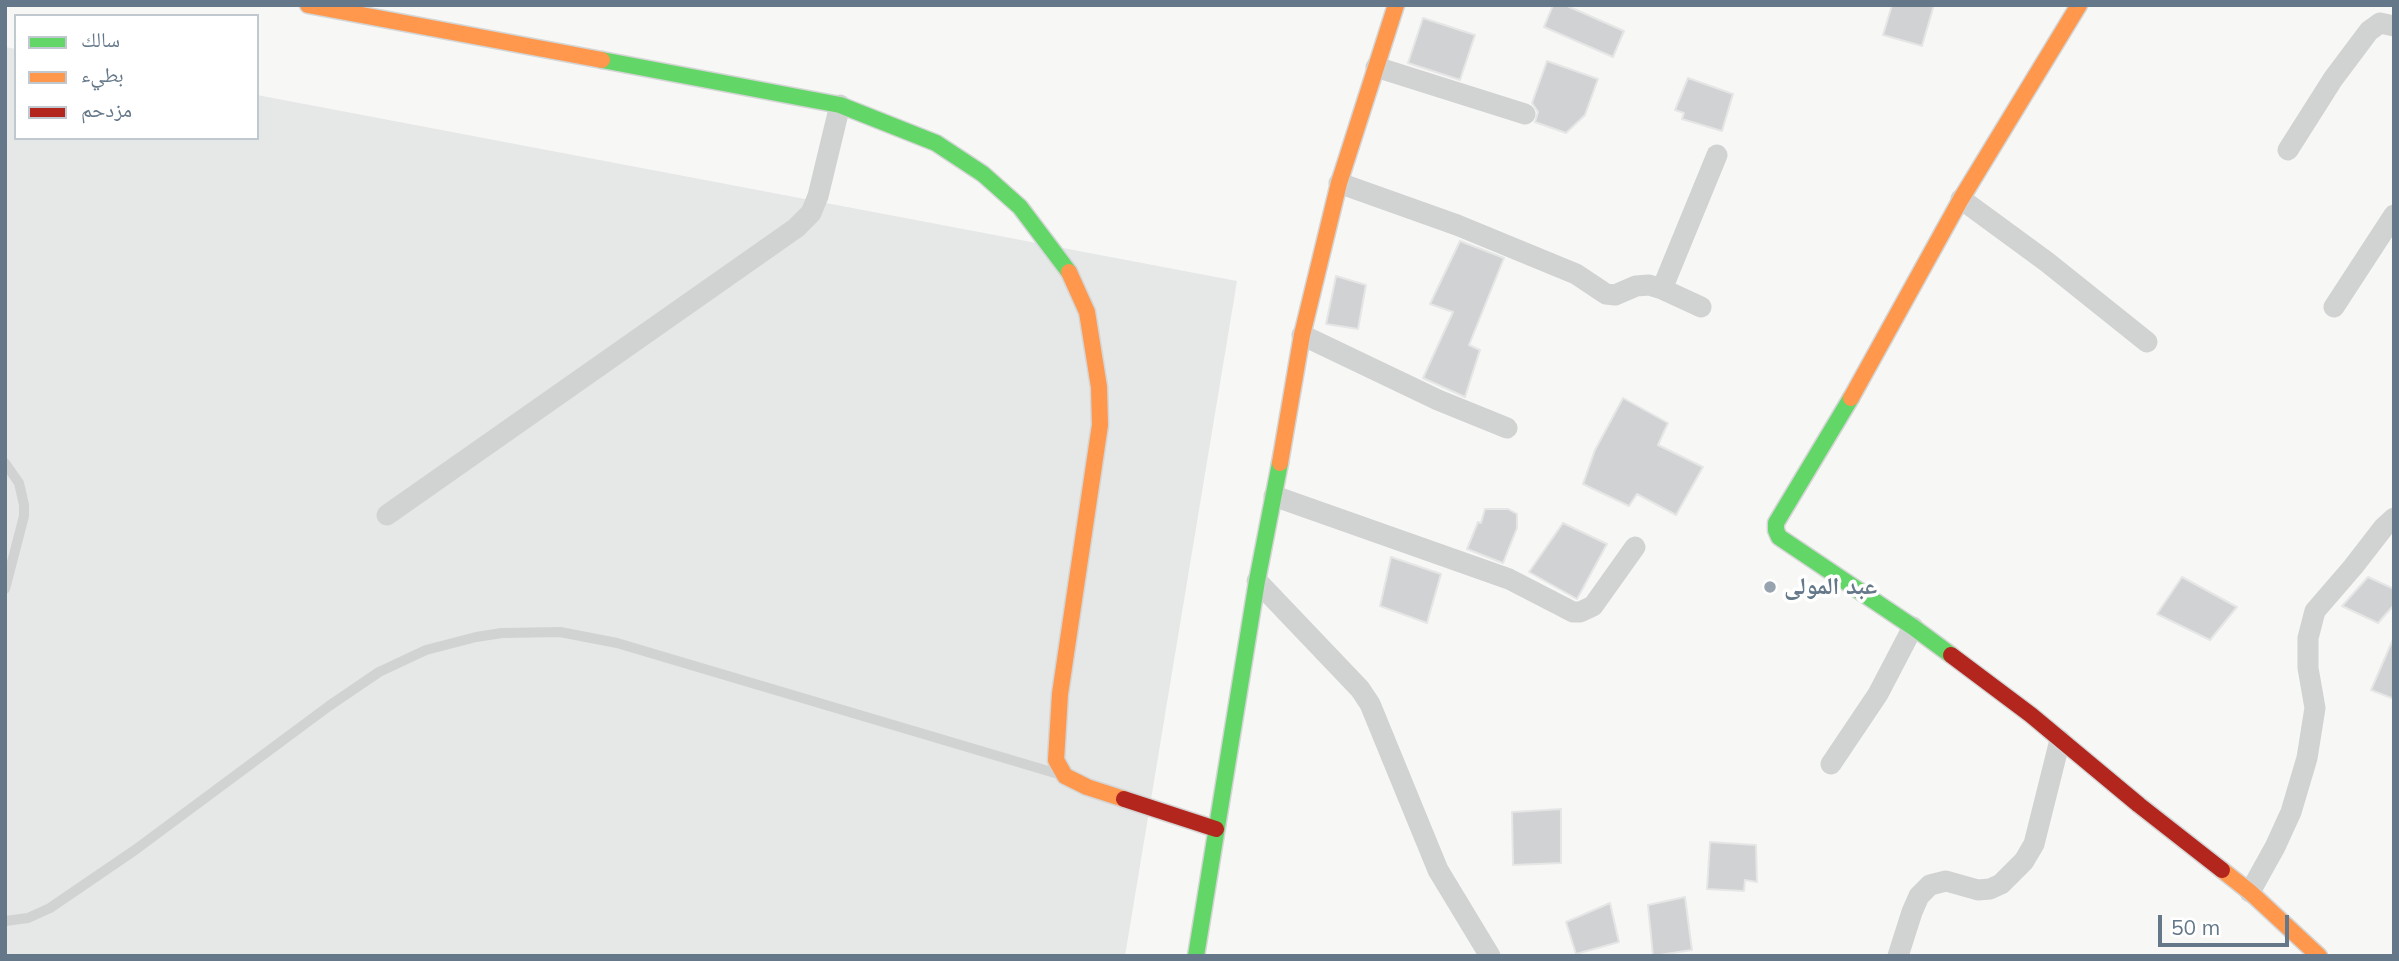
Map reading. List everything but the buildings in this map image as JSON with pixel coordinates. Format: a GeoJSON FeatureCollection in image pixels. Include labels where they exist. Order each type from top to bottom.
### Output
{"type":"FeatureCollection","features":[{"type":"Feature","properties":{"kind":"street"},"geometry":{"type":"LineString","coordinates":[[308,5],[840,105],[936,143],[983,174],[1020,207],[1069,272],[1087,312],[1099,387],[1100,425],[1060,694],[1056,760],[1065,776],[1087,787],[1216,829]]}},
{"type":"Feature","properties":{"kind":"street"},"geometry":{"type":"LineString","coordinates":[[1196,956],[1257,581],[1275,496],[1302,335],[1339,183],[1396,5]]}},
{"type":"Feature","properties":{"kind":"street"},"geometry":{"type":"LineString","coordinates":[[2079,5],[1961,200],[1845,409],[1776,523],[1779,537],[1913,627],[2060,740],[2250,892],[2319,956]]}},
{"type":"Feature","properties":{"kind":"street"},"geometry":{"type":"LineString","coordinates":[[2288,150],[2333,79],[2369,31],[2380,23],[2394,26]]}},
{"type":"Feature","properties":{"kind":"street"},"geometry":{"type":"LineString","coordinates":[[1376,67],[1525,114]]}},
{"type":"Feature","properties":{"kind":"street"},"geometry":{"type":"LineString","coordinates":[[387,515],[796,228],[811,213],[818,196],[840,105]]}},
{"type":"Feature","properties":{"kind":"street"},"geometry":{"type":"LineString","coordinates":[[1662,289],[1717,155]]}},
{"type":"Feature","properties":{"kind":"street"},"geometry":{"type":"LineString","coordinates":[[1339,183],[1457,225],[1576,274],[1606,294],[1615,295],[1643,285],[1662,289],[1701,307]]}},
{"type":"Feature","properties":{"kind":"street"},"geometry":{"type":"LineString","coordinates":[[1961,200],[2047,262],[2147,342]]}},
{"type":"Feature","properties":{"kind":"street"},"geometry":{"type":"LineString","coordinates":[[2334,307],[2394,215]]}},
{"type":"Feature","properties":{"kind":"street"},"geometry":{"type":"LineString","coordinates":[[1302,335],[1438,401],[1507,428]]}},
{"type":"Feature","properties":{"kind":"street"},"geometry":{"type":"LineString","coordinates":[[1275,496],[1508,579],[1573,612],[1593,606],[1635,547]]}},
{"type":"Feature","properties":{"kind":"street"},"geometry":{"type":"LineString","coordinates":[[2250,892],[2291,812],[2307,758],[2315,708],[2308,668],[2308,648],[2315,611],[2394,518]]}},
{"type":"Feature","properties":{"kind":"street"},"geometry":{"type":"LineString","coordinates":[[1257,581],[1353,681],[1370,704],[1438,870],[1490,956]]}},
{"type":"Feature","properties":{"kind":"street"},"geometry":{"type":"LineString","coordinates":[[1831,764],[1878,694],[1913,627]]}},
{"type":"Feature","properties":{"kind":"street"},"geometry":{"type":"LineString","coordinates":[[1898,956],[1912,912],[1920,896],[1930,885],[1946,881],[1978,890],[1990,889],[2001,884],[2024,862],[2034,844],[2060,740]]}},
{"type":"Feature","properties":{"kind":"lane"},"geometry":{"type":"LineString","coordinates":[[5,463],[19,483],[24,516],[5,589]]}},
{"type":"Feature","properties":{"kind":"lane"},"geometry":{"type":"LineString","coordinates":[[5,920],[28,918],[50,908],[135,850],[379,672],[426,650],[463,639],[502,633],[560,632],[617,643],[1065,776]]}},
{"type":"Feature","properties":{"kind":"shaded area"},"geometry":{"type":"Polygon","coordinates":[[[5,47],[14,49],[14,140],[259,140],[259,95],[1237,281],[1125,956],[5,956],[5,47]]]}},
{"type":"Feature","properties":{"kind":"traffic: fast"},"geometry":{"type":"LineString","coordinates":[[602,60],[840,105],[936,143],[983,174],[1020,207],[1069,272]]}},
{"type":"Feature","properties":{"kind":"traffic: fast"},"geometry":{"type":"LineString","coordinates":[[1851,398],[1776,523],[1776,530],[1779,537],[1951,655]]}},
{"type":"Feature","properties":{"kind":"traffic: fast"},"geometry":{"type":"LineString","coordinates":[[1196,956],[1257,581],[1280,463]]}},
{"type":"Feature","properties":{"kind":"traffic: slow"},"geometry":{"type":"LineString","coordinates":[[308,5],[602,60]]}},
{"type":"Feature","properties":{"kind":"traffic: slow"},"geometry":{"type":"LineString","coordinates":[[1280,463],[1302,335],[1339,183],[1396,5]]}},
{"type":"Feature","properties":{"kind":"traffic: slow"},"geometry":{"type":"LineString","coordinates":[[1851,398],[1961,199],[2079,5]]}},
{"type":"Feature","properties":{"kind":"traffic: slow"},"geometry":{"type":"LineString","coordinates":[[1069,272],[1087,312],[1099,387],[1100,425],[1060,694],[1056,760],[1065,776],[1087,787],[1124,799]]}},
{"type":"Feature","properties":{"kind":"traffic: slow"},"geometry":{"type":"LineString","coordinates":[[2222,870],[2250,892],[2319,956]]}},
{"type":"Feature","properties":{"kind":"traffic: jam"},"geometry":{"type":"LineString","coordinates":[[1951,655],[2031,715],[2222,870]]}},
{"type":"Feature","properties":{"kind":"traffic: jam"},"geometry":{"type":"LineString","coordinates":[[1124,799],[1216,829]]}},
{"type":"Feature","properties":{"kind":"place","name":"عبد المولى"},"geometry":{"type":"Point","coordinates":[1770,587]}}]}
